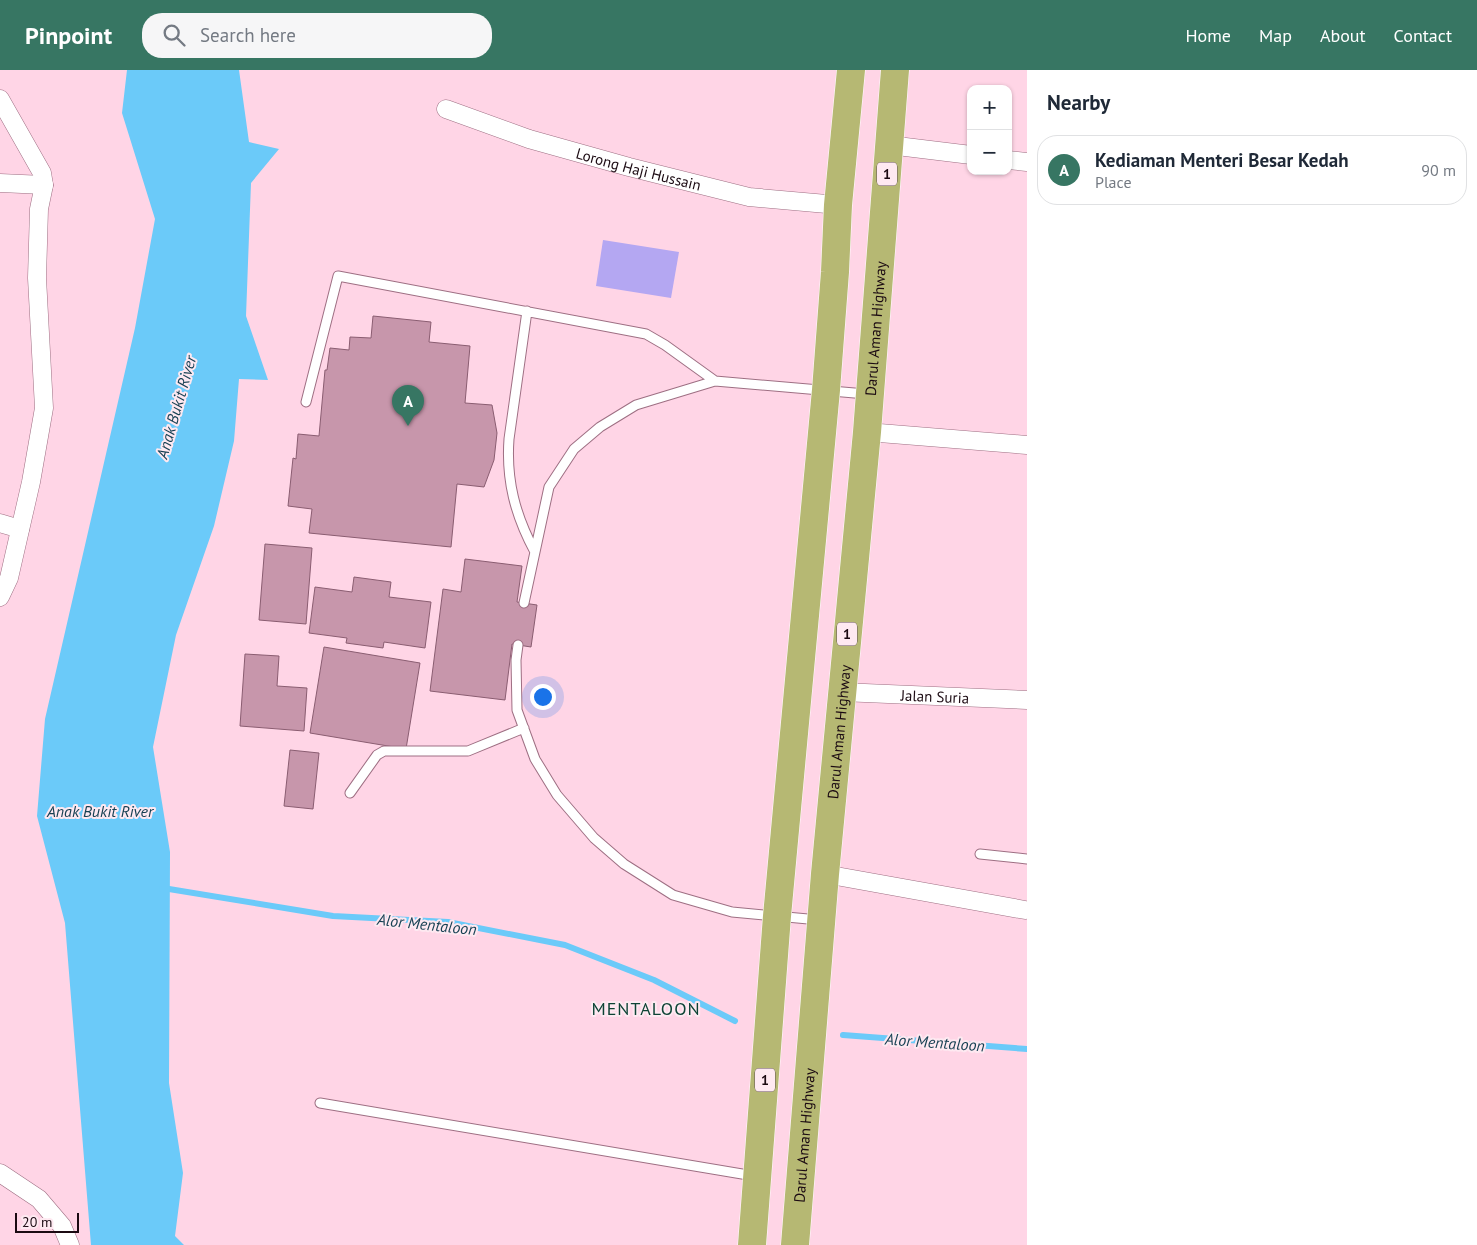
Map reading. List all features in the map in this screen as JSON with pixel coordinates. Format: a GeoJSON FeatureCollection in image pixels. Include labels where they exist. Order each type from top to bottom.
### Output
{"type":"FeatureCollection","features":[{"type":"Feature","properties":{"kind":"highway","name":"1"},"geometry":{"type":"LineString","coordinates":[[752,1245],[777,916],[826,390],[836,272],[838,205],[851,70]]}},
{"type":"Feature","properties":{"kind":"highway","name":"Darul Aman Highway"},"geometry":{"type":"LineString","coordinates":[[794,1245],[841,692],[867,432],[895,70]]}},
{"type":"Feature","properties":{"kind":"street"},"geometry":{"type":"LineString","coordinates":[[0,99],[42,173],[44,185],[39,208],[37,278],[44,408],[9,578],[0,597]]}},
{"type":"Feature","properties":{"kind":"street","name":"Lorong Haji Hussain"},"geometry":{"type":"LineString","coordinates":[[446,108],[529,138],[629,167],[748,197],[838,205]]}},
{"type":"Feature","properties":{"kind":"street"},"geometry":{"type":"LineString","coordinates":[[889,145],[967,155]]}},
{"type":"Feature","properties":{"kind":"street"},"geometry":{"type":"LineString","coordinates":[[1012,160],[1027,162]]}},
{"type":"Feature","properties":{"kind":"street"},"geometry":{"type":"LineString","coordinates":[[0,183],[44,185]]}},
{"type":"Feature","properties":{"kind":"street"},"geometry":{"type":"LineString","coordinates":[[867,432],[1027,444]]}},
{"type":"Feature","properties":{"kind":"street"},"geometry":{"type":"LineString","coordinates":[[0,523],[20,529]]}},
{"type":"Feature","properties":{"kind":"street","name":"Jalan Suria"},"geometry":{"type":"LineString","coordinates":[[841,692],[1027,700]]}},
{"type":"Feature","properties":{"kind":"street"},"geometry":{"type":"LineString","coordinates":[[825,874],[1025,910]]}},
{"type":"Feature","properties":{"kind":"street"},"geometry":{"type":"LineString","coordinates":[[0,1173],[39,1199],[62,1226],[70,1245]]}},
{"type":"Feature","properties":{"kind":"lane"},"geometry":{"type":"LineString","coordinates":[[306,402],[338,276],[646,334],[666,345],[715,381]]}},
{"type":"Feature","properties":{"kind":"lane"},"geometry":{"type":"LineString","coordinates":[[527,311],[509,439],[508,459],[512,498],[525,535],[535,552]]}},
{"type":"Feature","properties":{"kind":"lane"},"geometry":{"type":"LineString","coordinates":[[524,603],[549,487],[574,449],[600,426],[636,405],[715,381],[869,394]]}},
{"type":"Feature","properties":{"kind":"lane"},"geometry":{"type":"LineString","coordinates":[[518,645],[516,660],[517,710],[534,759],[558,795],[594,838],[624,864],[673,895],[732,912],[821,920]]}},
{"type":"Feature","properties":{"kind":"lane"},"geometry":{"type":"LineString","coordinates":[[350,793],[377,754],[384,751],[468,751],[524,728]]}},
{"type":"Feature","properties":{"kind":"lane"},"geometry":{"type":"LineString","coordinates":[[980,854],[1027,859]]}},
{"type":"Feature","properties":{"kind":"lane"},"geometry":{"type":"LineString","coordinates":[[320,1103],[758,1177]]}},
{"type":"Feature","properties":{"kind":"shaded area"},"geometry":{"type":"Polygon","coordinates":[[[603,240],[679,252],[671,298],[596,286],[603,240]]]}},
{"type":"Feature","properties":{"kind":"water","name":"Anak Bukit River"},"geometry":{"type":"Polygon","coordinates":[[[127,70],[239,70],[249,142],[279,149],[251,183],[246,316],[268,380],[239,379],[234,441],[214,526],[176,635],[153,747],[170,852],[169,1083],[183,1173],[175,1236],[184,1245],[91,1245],[65,923],[37,816],[45,719],[135,328],[155,219],[122,113],[127,70]]]}},
{"type":"Feature","properties":{"kind":"building"},"geometry":{"type":"Polygon","coordinates":[[[373,316],[431,322],[429,342],[470,346],[465,403],[492,405],[497,433],[494,460],[484,487],[457,484],[451,547],[309,533],[312,509],[288,506],[293,458],[296,459],[298,434],[319,436],[325,370],[327,370],[330,348],[349,350],[350,337],[371,338],[373,316]]]}},
{"type":"Feature","properties":{"kind":"building"},"geometry":{"type":"Polygon","coordinates":[[[265,544],[312,548],[306,624],[259,620],[265,544]]]}},
{"type":"Feature","properties":{"kind":"building"},"geometry":{"type":"Polygon","coordinates":[[[465,559],[522,566],[517,602],[537,605],[531,647],[512,644],[505,700],[430,691],[443,589],[461,592],[465,559]]]}},
{"type":"Feature","properties":{"kind":"building"},"geometry":{"type":"Polygon","coordinates":[[[354,577],[391,582],[389,597],[431,602],[425,648],[384,642],[383,648],[346,643],[347,638],[309,633],[315,587],[352,592],[354,577]]]}},
{"type":"Feature","properties":{"kind":"building"},"geometry":{"type":"Polygon","coordinates":[[[324,647],[420,663],[406,749],[310,733],[324,647]]]}},
{"type":"Feature","properties":{"kind":"building"},"geometry":{"type":"Polygon","coordinates":[[[245,654],[279,656],[277,686],[307,688],[304,731],[240,726],[245,654]]]}},
{"type":"Feature","properties":{"kind":"building"},"geometry":{"type":"Polygon","coordinates":[[[290,750],[319,753],[313,809],[284,806],[290,750]]]}},
{"type":"Feature","properties":{"kind":"waterway","name":"Alor Mentaloon"},"geometry":{"type":"LineString","coordinates":[[162,889],[333,916],[448,922],[565,945],[654,980],[735,1021]]}},
{"type":"Feature","properties":{"kind":"waterway","name":"Alor Mentaloon"},"geometry":{"type":"LineString","coordinates":[[843,1035],[1027,1049]]}},
{"type":"Feature","properties":{"kind":"place","name":"Kediaman Menteri Besar Kedah"},"geometry":{"type":"Point","coordinates":[408,426]}},
{"type":"Feature","properties":{"kind":"district","name":"MENTALOON"},"geometry":{"type":"Point","coordinates":[646,1008]}}]}
